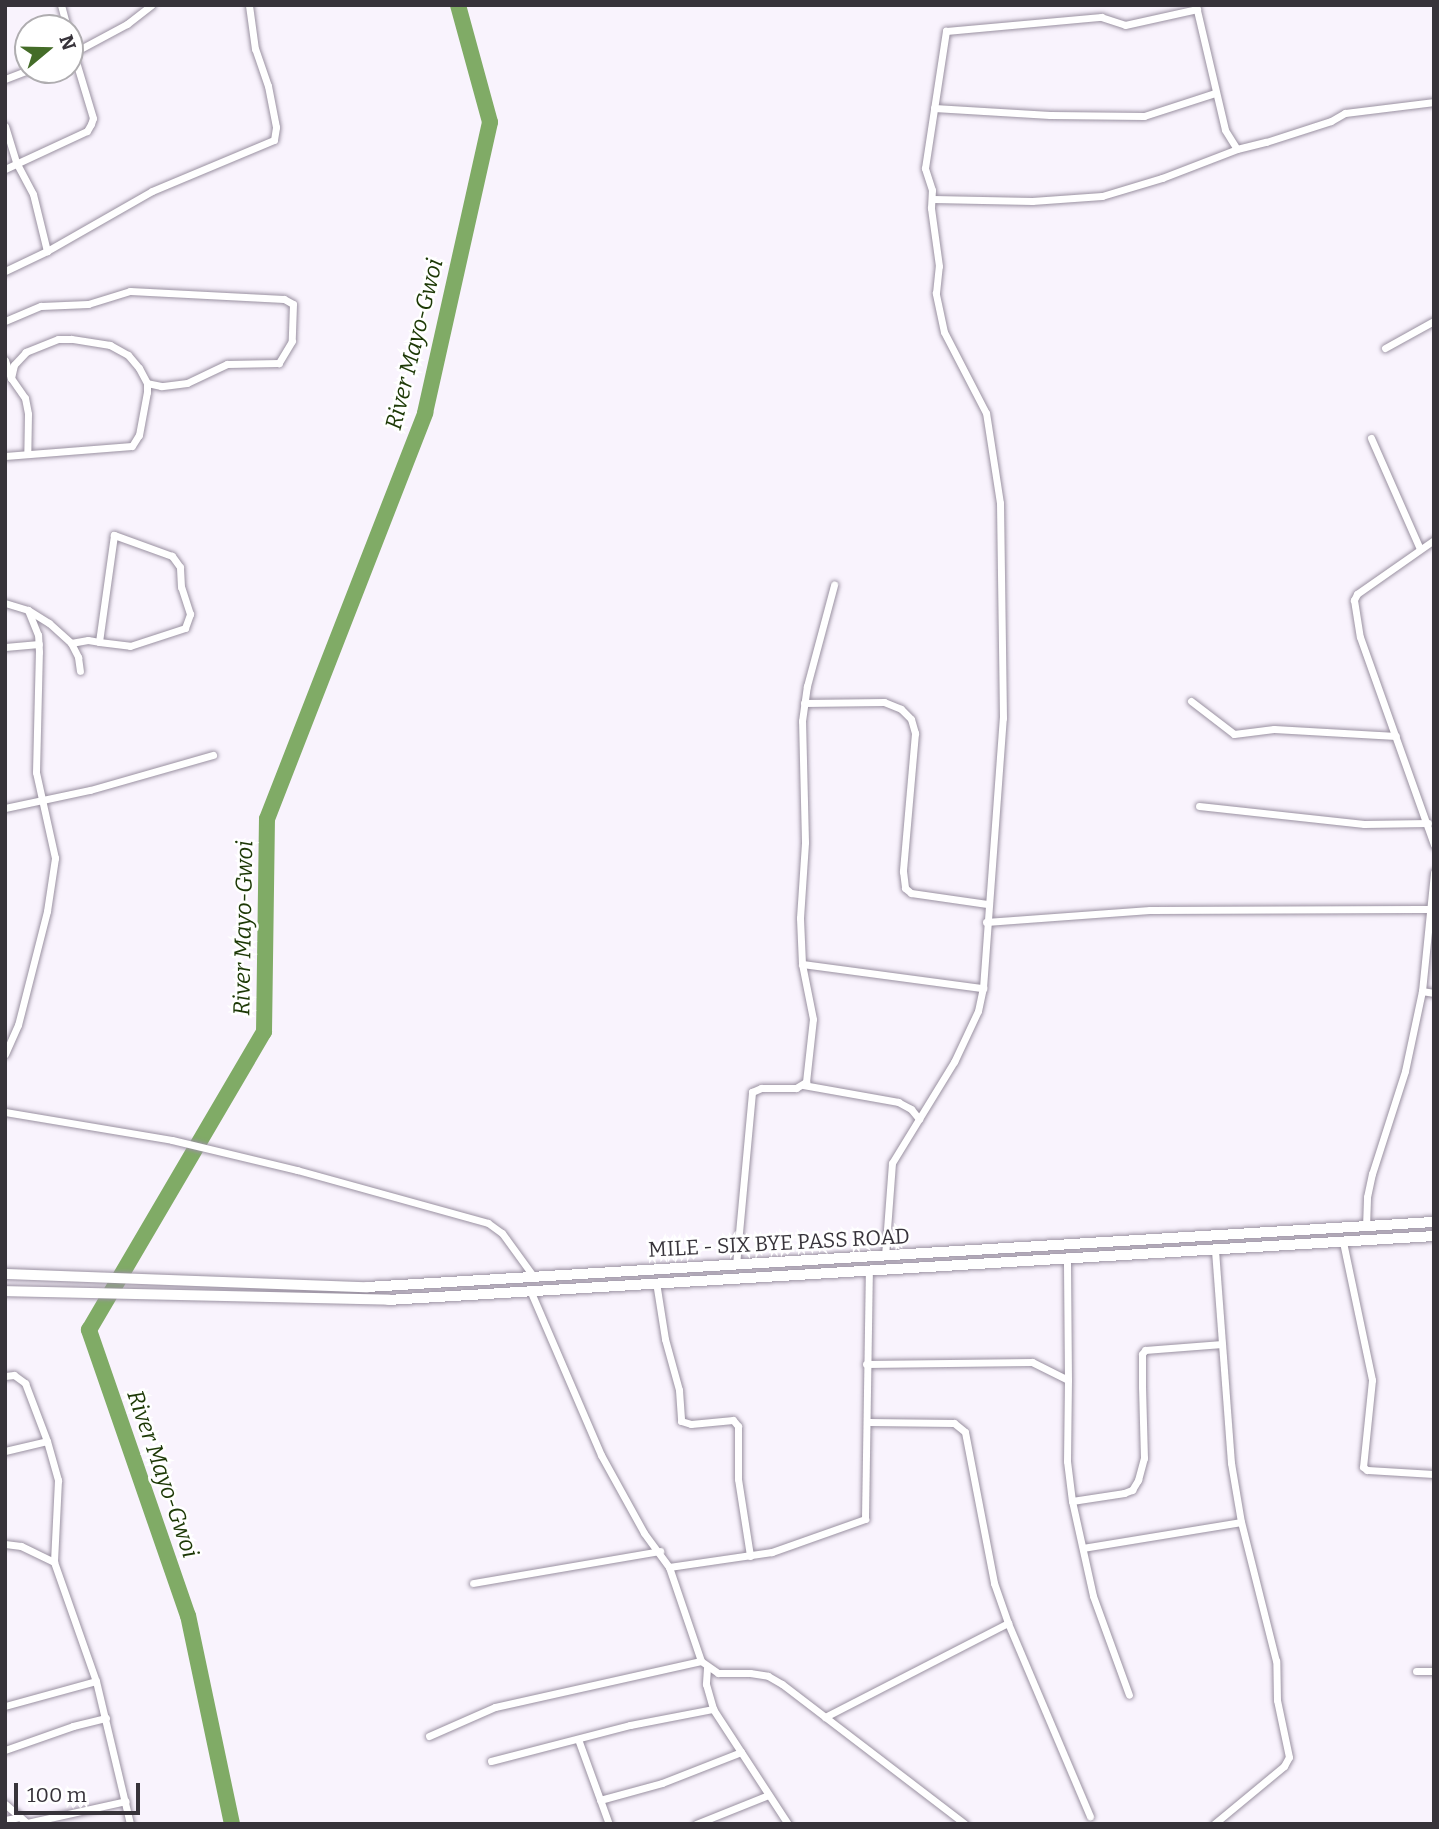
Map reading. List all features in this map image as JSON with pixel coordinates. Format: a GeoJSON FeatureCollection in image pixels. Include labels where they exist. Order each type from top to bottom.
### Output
{"type":"FeatureCollection","features":[{"type":"Feature","properties":{"kind":"street"},"geometry":{"type":"LineString","coordinates":[[84,47],[127,24],[151,5]]}},
{"type":"Feature","properties":{"kind":"street"},"geometry":{"type":"LineString","coordinates":[[5,271],[47,251],[152,191],[274,141],[276,127],[268,86],[255,50],[249,5]]}},
{"type":"Feature","properties":{"kind":"street"},"geometry":{"type":"LineString","coordinates":[[884,1256],[892,1163],[972,1023],[983,988],[987,904],[1003,718],[1000,503],[986,413],[944,332],[936,293],[939,266],[933,199],[925,168],[946,31],[1101,17],[1125,25],[1196,7],[1224,130],[1237,149]]}},
{"type":"Feature","properties":{"kind":"street"},"geometry":{"type":"LineString","coordinates":[[5,169],[87,131],[93,118],[81,84]]}},
{"type":"Feature","properties":{"kind":"street"},"geometry":{"type":"LineString","coordinates":[[934,108],[1144,116],[1215,93]]}},
{"type":"Feature","properties":{"kind":"street"},"geometry":{"type":"LineString","coordinates":[[933,199],[1032,201],[1102,196],[1162,178],[1237,149],[1331,121],[1345,113],[1434,102]]}},
{"type":"Feature","properties":{"kind":"street"},"geometry":{"type":"LineString","coordinates":[[6,130],[16,163],[33,194],[47,251]]}},
{"type":"Feature","properties":{"kind":"street"},"geometry":{"type":"LineString","coordinates":[[5,321],[41,306],[88,304],[130,291],[284,299],[293,304],[292,341],[279,363],[227,364],[187,383],[161,386],[147,383]]}},
{"type":"Feature","properties":{"kind":"street"},"geometry":{"type":"LineString","coordinates":[[1385,348],[1434,321]]}},
{"type":"Feature","properties":{"kind":"street"},"geometry":{"type":"LineString","coordinates":[[5,456],[132,446],[139,435],[147,383],[128,355],[110,345],[58,339],[26,352],[8,379]]}},
{"type":"Feature","properties":{"kind":"street"},"geometry":{"type":"LineString","coordinates":[[5,360],[8,379],[25,398],[28,414],[27,453]]}},
{"type":"Feature","properties":{"kind":"street"},"geometry":{"type":"LineString","coordinates":[[1371,438],[1420,549]]}},
{"type":"Feature","properties":{"kind":"street"},"geometry":{"type":"LineString","coordinates":[[71,643],[99,642],[130,646],[185,628],[190,614],[181,587],[180,567],[172,556],[114,535],[99,642]]}},
{"type":"Feature","properties":{"kind":"street"},"geometry":{"type":"LineString","coordinates":[[1434,540],[1354,600],[1360,637],[1434,845]]}},
{"type":"Feature","properties":{"kind":"street"},"geometry":{"type":"LineString","coordinates":[[736,1265],[752,1092],[761,1088],[796,1088],[806,1082],[813,1019],[802,964],[800,918],[805,842],[804,703],[834,585]]}},
{"type":"Feature","properties":{"kind":"street"},"geometry":{"type":"LineString","coordinates":[[5,603],[28,610],[49,623],[71,643],[78,657],[80,671]]}},
{"type":"Feature","properties":{"kind":"street"},"geometry":{"type":"LineString","coordinates":[[5,1054],[18,1025],[47,911],[53,871],[52,838],[35,761],[39,644],[28,610]]}},
{"type":"Feature","properties":{"kind":"street"},"geometry":{"type":"LineString","coordinates":[[5,647],[39,644]]}},
{"type":"Feature","properties":{"kind":"street"},"geometry":{"type":"LineString","coordinates":[[1191,701],[1234,734],[1274,729],[1396,736]]}},
{"type":"Feature","properties":{"kind":"street"},"geometry":{"type":"LineString","coordinates":[[804,703],[884,702],[901,709],[911,719],[915,733],[902,871],[905,888],[911,893],[987,904]]}},
{"type":"Feature","properties":{"kind":"street"},"geometry":{"type":"LineString","coordinates":[[5,808],[42,801],[213,755]]}},
{"type":"Feature","properties":{"kind":"street"},"geometry":{"type":"LineString","coordinates":[[1199,806],[1364,824],[1428,823]]}},
{"type":"Feature","properties":{"kind":"street"},"geometry":{"type":"LineString","coordinates":[[1366,1227],[1367,1197],[1372,1174],[1405,1071],[1422,991],[1434,873]]}},
{"type":"Feature","properties":{"kind":"street"},"geometry":{"type":"LineString","coordinates":[[986,922],[1150,910],[1432,909]]}},
{"type":"Feature","properties":{"kind":"street"},"geometry":{"type":"LineString","coordinates":[[802,964],[983,988]]}},
{"type":"Feature","properties":{"kind":"street"},"geometry":{"type":"LineString","coordinates":[[1422,991],[1434,993]]}},
{"type":"Feature","properties":{"kind":"street"},"geometry":{"type":"LineString","coordinates":[[803,1085],[898,1102],[911,1109],[919,1119]]}},
{"type":"Feature","properties":{"kind":"street"},"geometry":{"type":"LineString","coordinates":[[5,1112],[185,1143],[297,1170],[488,1223],[502,1233],[534,1277]]}},
{"type":"Feature","properties":{"kind":"street","name":"MILE - SIX BYE PASS ROAD"},"geometry":{"type":"LineString","coordinates":[[5,1274],[367,1287],[1434,1222]]}},
{"type":"Feature","properties":{"kind":"street"},"geometry":{"type":"LineString","coordinates":[[5,1291],[342,1300],[1434,1236]]}},
{"type":"Feature","properties":{"kind":"street"},"geometry":{"type":"LineString","coordinates":[[1343,1241],[1372,1380],[1363,1467],[1367,1470],[1434,1474]]}},
{"type":"Feature","properties":{"kind":"street"},"geometry":{"type":"LineString","coordinates":[[1214,1824],[1284,1766],[1289,1757],[1278,1700],[1276,1661],[1241,1522],[1231,1463],[1215,1249]]}},
{"type":"Feature","properties":{"kind":"street"},"geometry":{"type":"LineString","coordinates":[[1067,1258],[1068,1461],[1072,1500],[1093,1597],[1129,1695]]}},
{"type":"Feature","properties":{"kind":"street"},"geometry":{"type":"LineString","coordinates":[[716,1266],[716,1278]]}},
{"type":"Feature","properties":{"kind":"street"},"geometry":{"type":"LineString","coordinates":[[669,1566],[750,1556],[863,1522],[866,1516],[869,1270]]}},
{"type":"Feature","properties":{"kind":"street"},"geometry":{"type":"LineString","coordinates":[[656,1282],[665,1339],[679,1390],[681,1421],[691,1424],[733,1420],[738,1426],[738,1479],[750,1556]]}},
{"type":"Feature","properties":{"kind":"street"},"geometry":{"type":"LineString","coordinates":[[530,1290],[601,1455],[644,1533],[669,1566],[701,1661],[707,1668],[718,1673],[768,1676],[965,1824]]}},
{"type":"Feature","properties":{"kind":"street"},"geometry":{"type":"LineString","coordinates":[[1072,1500],[1124,1493],[1132,1490],[1138,1480],[1144,1458],[1142,1365],[1145,1350],[1222,1344]]}},
{"type":"Feature","properties":{"kind":"street"},"geometry":{"type":"LineString","coordinates":[[866,1364],[1032,1363],[1068,1380]]}},
{"type":"Feature","properties":{"kind":"street"},"geometry":{"type":"LineString","coordinates":[[5,1376],[14,1375],[25,1383],[47,1441],[58,1480],[54,1562],[96,1681],[130,1824]]}},
{"type":"Feature","properties":{"kind":"street"},"geometry":{"type":"LineString","coordinates":[[868,1422],[954,1423],[965,1432],[989,1559],[1008,1623],[1090,1816]]}},
{"type":"Feature","properties":{"kind":"street"},"geometry":{"type":"LineString","coordinates":[[5,1451],[47,1441]]}},
{"type":"Feature","properties":{"kind":"street"},"geometry":{"type":"LineString","coordinates":[[1083,1548],[1241,1522]]}},
{"type":"Feature","properties":{"kind":"street"},"geometry":{"type":"LineString","coordinates":[[5,1544],[21,1546],[54,1562]]}},
{"type":"Feature","properties":{"kind":"street"},"geometry":{"type":"LineString","coordinates":[[473,1583],[660,1551]]}},
{"type":"Feature","properties":{"kind":"street"},"geometry":{"type":"LineString","coordinates":[[825,1717],[1008,1623]]}},
{"type":"Feature","properties":{"kind":"street"},"geometry":{"type":"LineString","coordinates":[[429,1736],[495,1707],[701,1661]]}},
{"type":"Feature","properties":{"kind":"street"},"geometry":{"type":"LineString","coordinates":[[707,1668],[706,1684],[713,1709],[788,1824]]}},
{"type":"Feature","properties":{"kind":"street"},"geometry":{"type":"LineString","coordinates":[[1416,1671],[1434,1671]]}},
{"type":"Feature","properties":{"kind":"street"},"geometry":{"type":"LineString","coordinates":[[5,1706],[96,1681]]}},
{"type":"Feature","properties":{"kind":"street"},"geometry":{"type":"LineString","coordinates":[[491,1761],[713,1709]]}},
{"type":"Feature","properties":{"kind":"street"},"geometry":{"type":"LineString","coordinates":[[5,1751],[73,1726],[106,1718]]}},
{"type":"Feature","properties":{"kind":"street"},"geometry":{"type":"LineString","coordinates":[[578,1739],[609,1824]]}},
{"type":"Feature","properties":{"kind":"street"},"geometry":{"type":"LineString","coordinates":[[600,1800],[662,1783],[741,1752]]}},
{"type":"Feature","properties":{"kind":"street"},"geometry":{"type":"LineString","coordinates":[[696,1824],[714,1820],[768,1795]]}},
{"type":"Feature","properties":{"kind":"street"},"geometry":{"type":"LineString","coordinates":[[5,1804],[27,1823],[126,1801]]}},
{"type":"Feature","properties":{"kind":"street"},"geometry":{"type":"LineString","coordinates":[[5,1820],[20,1817]]}},
{"type":"Feature","properties":{"kind":"waterway","name":"River Mayo-Gwoi"},"geometry":{"type":"LineString","coordinates":[[232,1824],[188,1616],[89,1330],[264,1032],[267,819],[425,413],[490,122],[458,5]]}}]}
